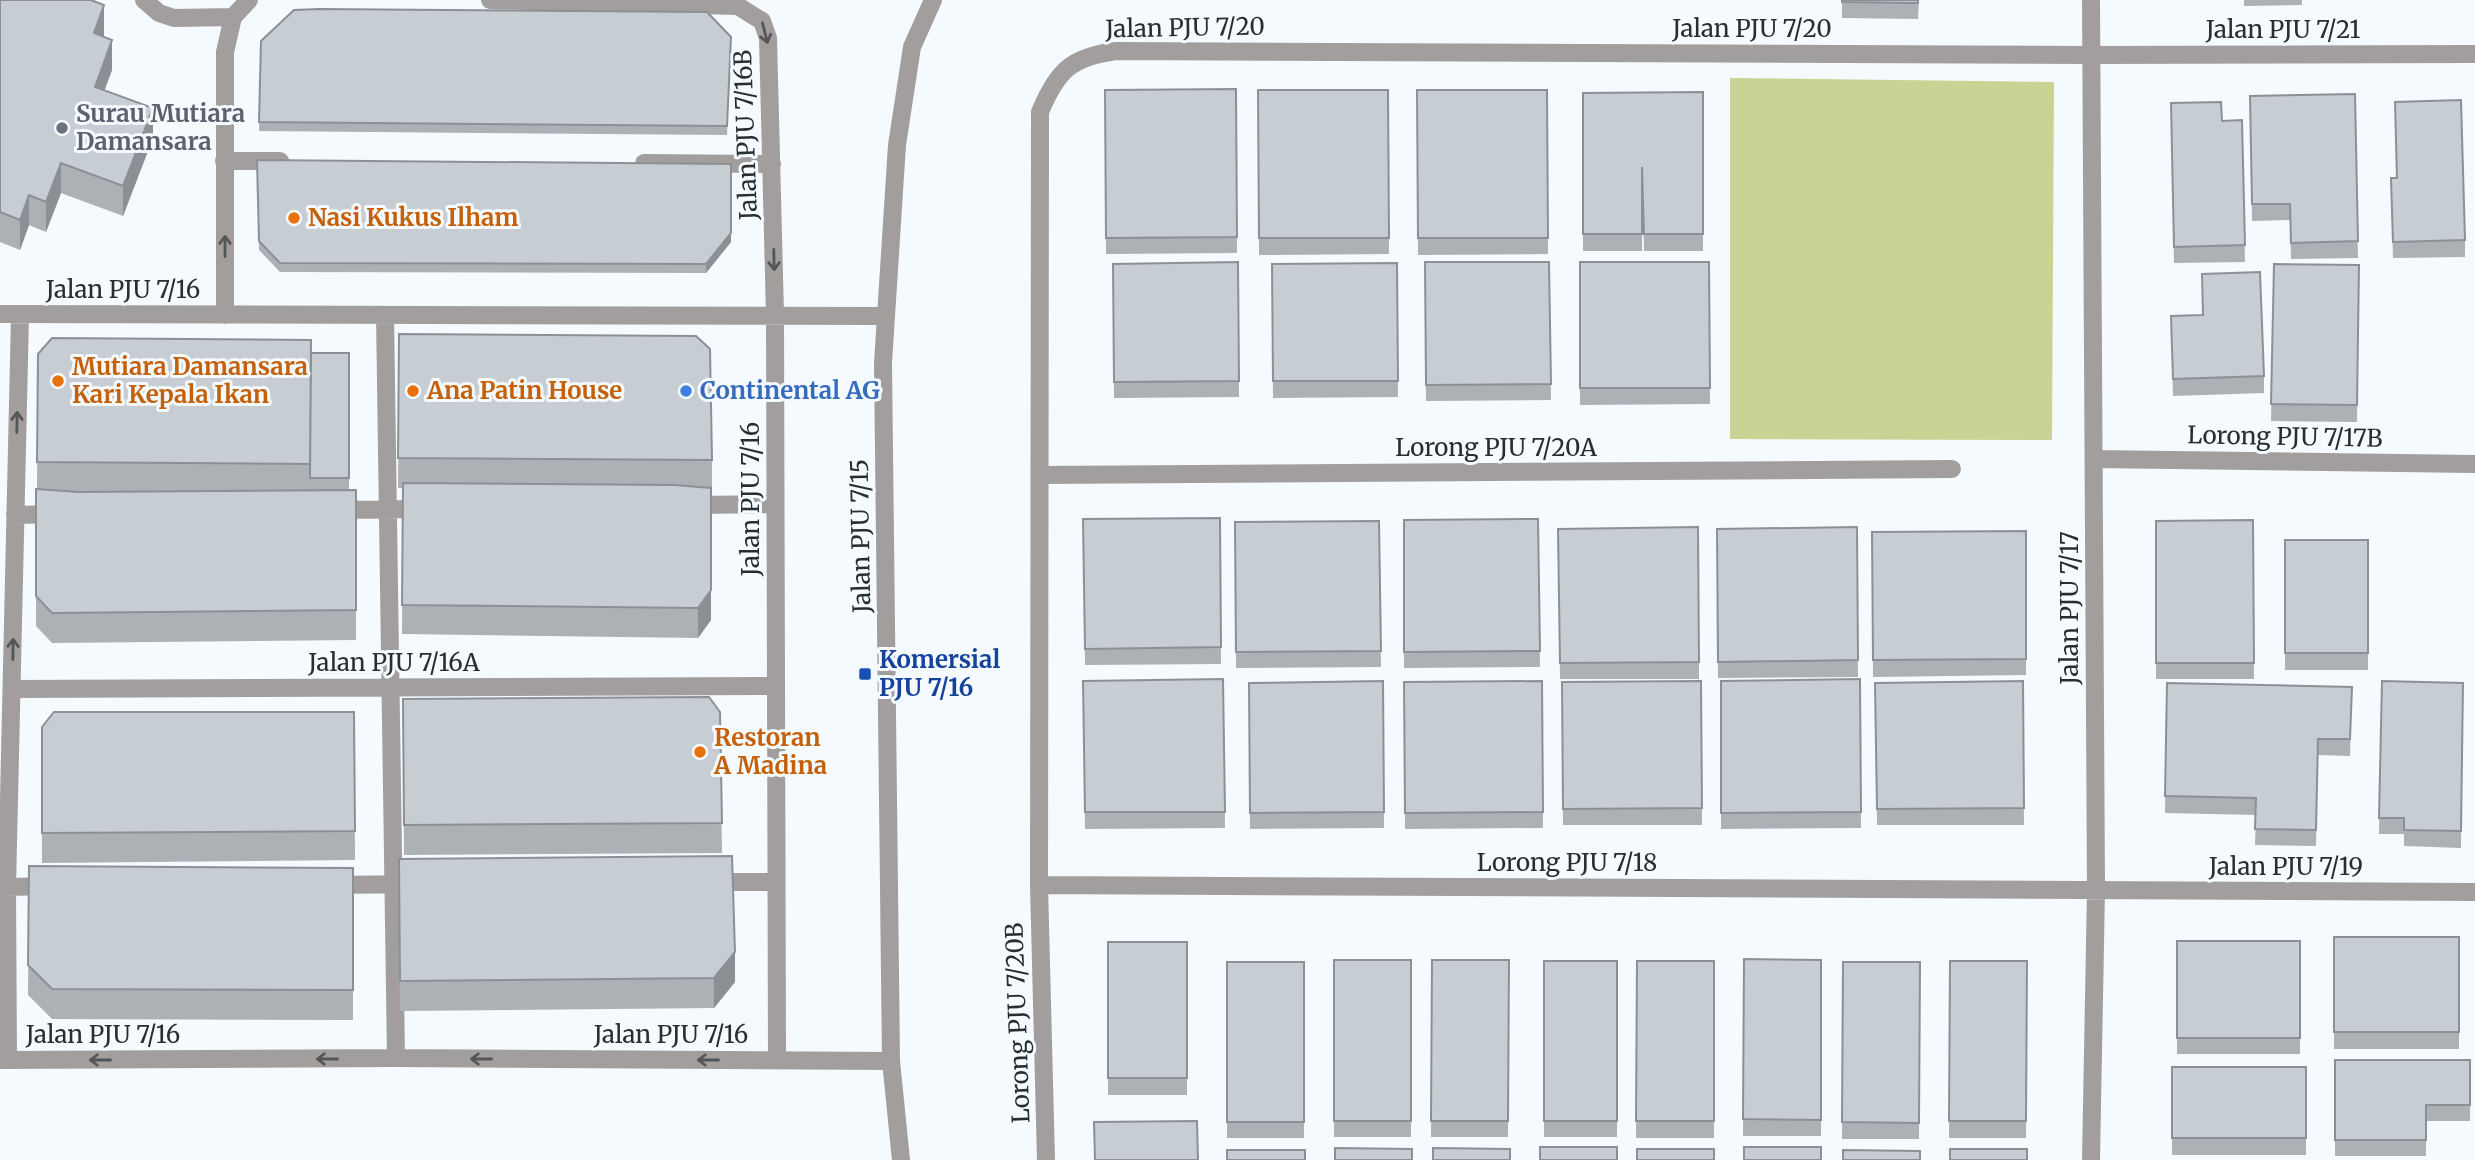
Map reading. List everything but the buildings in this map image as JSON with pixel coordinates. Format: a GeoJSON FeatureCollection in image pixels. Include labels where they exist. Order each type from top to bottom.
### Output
{"type":"FeatureCollection","features":[{"type":"Feature","properties":{"kind":"street"},"geometry":{"type":"LineString","coordinates":[[144,0],[159,13],[174,18],[233,17]]}},
{"type":"Feature","properties":{"kind":"street"},"geometry":{"type":"LineString","coordinates":[[226,315],[225,52],[233,17],[249,0]]}},
{"type":"Feature","properties":{"kind":"street","name":"Jalan PJU 7/16B"},"geometry":{"type":"LineString","coordinates":[[490,0],[738,6],[762,21],[768,38],[775,315]]}},
{"type":"Feature","properties":{"kind":"street","name":"Jalan PJU 7/15"},"geometry":{"type":"LineString","coordinates":[[901,1160],[891,1061],[883,363],[899,133],[912,47],[933,0]]}},
{"type":"Feature","properties":{"kind":"street","name":"Jalan PJU 7/17"},"geometry":{"type":"LineString","coordinates":[[2091,0],[2096,891],[2091,1160]]}},
{"type":"Feature","properties":{"kind":"street","name":"Jalan PJU 7/20"},"geometry":{"type":"LineString","coordinates":[[1039,885],[1041,112],[1052,83],[1071,66],[1091,54],[1116,51],[2091,55]]}},
{"type":"Feature","properties":{"kind":"street","name":"Jalan PJU 7/21"},"geometry":{"type":"LineString","coordinates":[[2091,55],[2475,54]]}},
{"type":"Feature","properties":{"kind":"street"},"geometry":{"type":"LineString","coordinates":[[224,161],[293,161]]}},
{"type":"Feature","properties":{"kind":"street"},"geometry":{"type":"LineString","coordinates":[[621,163],[772,164]]}},
{"type":"Feature","properties":{"kind":"street"},"geometry":{"type":"LineString","coordinates":[[0,314],[19,315]]}},
{"type":"Feature","properties":{"kind":"street","name":"Jalan PJU 7/16"},"geometry":{"type":"LineString","coordinates":[[887,316],[19,315],[15,515],[8,551],[12,689],[4,1060],[396,1058],[891,1061]]}},
{"type":"Feature","properties":{"kind":"street"},"geometry":{"type":"LineString","coordinates":[[385,315],[396,1058]]}},
{"type":"Feature","properties":{"kind":"street","name":"Jalan PJU 7/16"},"geometry":{"type":"LineString","coordinates":[[775,315],[777,1060]]}},
{"type":"Feature","properties":{"kind":"street","name":"Lorong PJU 7/17B"},"geometry":{"type":"LineString","coordinates":[[2094,459],[2475,464]]}},
{"type":"Feature","properties":{"kind":"street","name":"Lorong PJU 7/20A"},"geometry":{"type":"LineString","coordinates":[[1040,475],[1952,469]]}},
{"type":"Feature","properties":{"kind":"street"},"geometry":{"type":"LineString","coordinates":[[665,506],[775,504]]}},
{"type":"Feature","properties":{"kind":"street"},"geometry":{"type":"LineString","coordinates":[[319,510],[443,509]]}},
{"type":"Feature","properties":{"kind":"street"},"geometry":{"type":"LineString","coordinates":[[15,515],[70,514]]}},
{"type":"Feature","properties":{"kind":"street","name":"Jalan PJU 7/16A"},"geometry":{"type":"LineString","coordinates":[[12,689],[776,685]]}},
{"type":"Feature","properties":{"kind":"street"},"geometry":{"type":"LineString","coordinates":[[694,882],[776,881]]}},
{"type":"Feature","properties":{"kind":"street"},"geometry":{"type":"LineString","coordinates":[[310,885],[434,884]]}},
{"type":"Feature","properties":{"kind":"street","name":"Lorong PJU 7/18"},"geometry":{"type":"LineString","coordinates":[[1039,885],[2096,891]]}},
{"type":"Feature","properties":{"kind":"street","name":"Lorong PJU 7/20B"},"geometry":{"type":"LineString","coordinates":[[1039,885],[1046,1160]]}},
{"type":"Feature","properties":{"kind":"street"},"geometry":{"type":"LineString","coordinates":[[7,887],[76,886]]}},
{"type":"Feature","properties":{"kind":"street","name":"Jalan PJU 7/19"},"geometry":{"type":"LineString","coordinates":[[2096,891],[2475,892]]}},
{"type":"Feature","properties":{"kind":"green space"},"geometry":{"type":"Polygon","coordinates":[[[1730,78],[2054,82],[2052,440],[1730,439],[1730,78]]]}},
{"type":"Feature","properties":{"kind":"place","name":"Surau Mutiara Damansara"},"geometry":{"type":"Point","coordinates":[62,128]}},
{"type":"Feature","properties":{"kind":"place","name":"Nasi Kukus Ilham"},"geometry":{"type":"Point","coordinates":[294,218]}},
{"type":"Feature","properties":{"kind":"place","name":"Mutiara Damansara Kari Kepala Ikan"},"geometry":{"type":"Point","coordinates":[58,381]}},
{"type":"Feature","properties":{"kind":"place","name":"Ana Patin House"},"geometry":{"type":"Point","coordinates":[413,391]}},
{"type":"Feature","properties":{"kind":"place","name":"Continental AG"},"geometry":{"type":"Point","coordinates":[686,391]}},
{"type":"Feature","properties":{"kind":"place","name":"Komersial PJU 7/16"},"geometry":{"type":"Point","coordinates":[865,674]}},
{"type":"Feature","properties":{"kind":"place","name":"Restoran A Madina"},"geometry":{"type":"Point","coordinates":[700,752]}}]}
